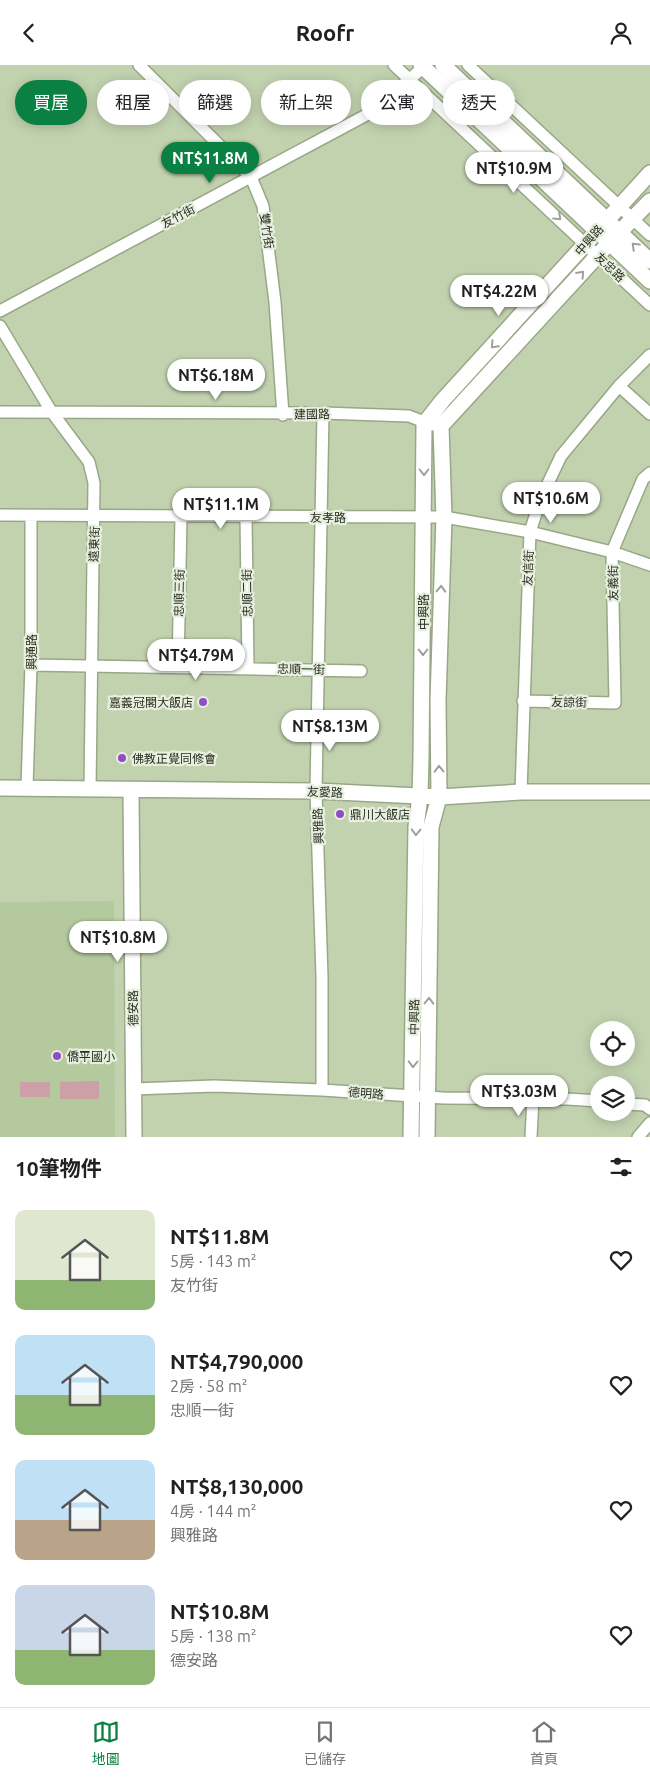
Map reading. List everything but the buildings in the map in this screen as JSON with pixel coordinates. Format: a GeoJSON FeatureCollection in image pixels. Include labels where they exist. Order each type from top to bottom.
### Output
{"type":"FeatureCollection","features":[{"type":"Feature","properties":{"kind":"street","name":"雙竹街"},"geometry":{"type":"LineString","coordinates":[[139,65],[251,177],[264,206],[275,301],[283,415]]}},
{"type":"Feature","properties":{"kind":"street","name":"友忠路"},"geometry":{"type":"LineString","coordinates":[[394,65],[410,80]]}},
{"type":"Feature","properties":{"kind":"street","name":"友忠路"},"geometry":{"type":"LineString","coordinates":[[443,65],[602,225]]}},
{"type":"Feature","properties":{"kind":"street"},"geometry":{"type":"LineString","coordinates":[[468,65],[650,235]]}},
{"type":"Feature","properties":{"kind":"street","name":"友竹街"},"geometry":{"type":"LineString","coordinates":[[410,80],[423,66]]}},
{"type":"Feature","properties":{"kind":"street","name":"友忠路"},"geometry":{"type":"LineString","coordinates":[[423,66],[615,237],[650,261]]}},
{"type":"Feature","properties":{"kind":"street","name":"友忠路"},"geometry":{"type":"LineString","coordinates":[[433,101],[650,305]]}},
{"type":"Feature","properties":{"kind":"street","name":"友竹街"},"geometry":{"type":"LineString","coordinates":[[0,311],[361,118]]}},
{"type":"Feature","properties":{"kind":"street","name":"中興路"},"geometry":{"type":"LineString","coordinates":[[427,1137],[420,1097],[416,827],[420,796],[424,424],[443,400],[650,173]]}},
{"type":"Feature","properties":{"kind":"street","name":"中興路"},"geometry":{"type":"LineString","coordinates":[[411,1137],[420,1097],[431,827],[439,797],[438,700],[444,517],[442,427],[598,255],[650,201]]}},
{"type":"Feature","properties":{"kind":"street","name":"友忠路"},"geometry":{"type":"LineString","coordinates":[[615,237],[650,281]]}},
{"type":"Feature","properties":{"kind":"street","name":"遠東街"},"geometry":{"type":"LineString","coordinates":[[0,325],[51,411],[89,462],[94,483],[90,665],[90,789]]}},
{"type":"Feature","properties":{"kind":"street","name":"友信街"},"geometry":{"type":"LineString","coordinates":[[521,792],[530,532],[541,498],[561,456],[619,386],[650,355]]}},
{"type":"Feature","properties":{"kind":"street"},"geometry":{"type":"LineString","coordinates":[[619,386],[650,414]]}},
{"type":"Feature","properties":{"kind":"street","name":"建國路"},"geometry":{"type":"LineString","coordinates":[[0,412],[51,411],[283,415],[323,413],[409,416],[424,424],[442,427]]}},
{"type":"Feature","properties":{"kind":"street","name":"興雅路"},"geometry":{"type":"LineString","coordinates":[[322,1089],[322,977],[316,791],[323,413]]}},
{"type":"Feature","properties":{"kind":"street","name":"友義街"},"geometry":{"type":"LineString","coordinates":[[615,703],[612,552],[643,479],[650,473]]}},
{"type":"Feature","properties":{"kind":"street","name":"友孝路"},"geometry":{"type":"LineString","coordinates":[[0,515],[320,518],[444,517],[530,532],[612,552],[650,565]]}},
{"type":"Feature","properties":{"kind":"street","name":"興通路"},"geometry":{"type":"LineString","coordinates":[[27,787],[31,665],[31,516]]}},
{"type":"Feature","properties":{"kind":"street","name":"忠順三街"},"geometry":{"type":"LineString","coordinates":[[178,668],[180,517]]}},
{"type":"Feature","properties":{"kind":"street","name":"忠順二街"},"geometry":{"type":"LineString","coordinates":[[246,517],[248,668]]}},
{"type":"Feature","properties":{"kind":"street","name":"忠順一街"},"geometry":{"type":"LineString","coordinates":[[31,665],[317,668],[361,671]]}},
{"type":"Feature","properties":{"kind":"street","name":"友諒街"},"geometry":{"type":"LineString","coordinates":[[523,701],[615,703]]}},
{"type":"Feature","properties":{"kind":"street","name":"友愛路"},"geometry":{"type":"LineString","coordinates":[[0,787],[316,791],[439,797],[521,792],[650,792]]}},
{"type":"Feature","properties":{"kind":"street","name":"德安路"},"geometry":{"type":"LineString","coordinates":[[132,790],[134,1137]]}},
{"type":"Feature","properties":{"kind":"street","name":"德明路"},"geometry":{"type":"LineString","coordinates":[[134,1089],[214,1086],[322,1089],[420,1097],[590,1101]]}},
{"type":"Feature","properties":{"kind":"street"},"geometry":{"type":"LineString","coordinates":[[532,1137],[533,1098]]}},
{"type":"Feature","properties":{"kind":"street"},"geometry":{"type":"LineString","coordinates":[[635,1104],[645,1105],[650,1109]]}},
{"type":"Feature","properties":{"kind":"street"},"geometry":{"type":"LineString","coordinates":[[638,1137],[650,1123]]}},
{"type":"Feature","properties":{"kind":"shaded area","name":"僑平國小"},"geometry":{"type":"Polygon","coordinates":[[[114,901],[115,1137],[0,1137],[0,902],[114,901]]]}},
{"type":"Feature","properties":{"kind":"shaded area"},"geometry":{"type":"Polygon","coordinates":[[[99,1081],[99,1099],[60,1099],[60,1082],[99,1081]]]}},
{"type":"Feature","properties":{"kind":"shaded area"},"geometry":{"type":"Polygon","coordinates":[[[20,1082],[50,1082],[50,1097],[20,1097],[20,1082]]]}},
{"type":"Feature","properties":{"kind":"place","name":"嘉義冠閣大飯店"},"geometry":{"type":"Point","coordinates":[203,702]}},
{"type":"Feature","properties":{"kind":"place","name":"佛教正覺同修會"},"geometry":{"type":"Point","coordinates":[122,758]}},
{"type":"Feature","properties":{"kind":"place","name":"鼎川大飯店"},"geometry":{"type":"Point","coordinates":[340,814]}},
{"type":"Feature","properties":{"kind":"place","name":"僑平國小"},"geometry":{"type":"Point","coordinates":[57,1056]}}]}
